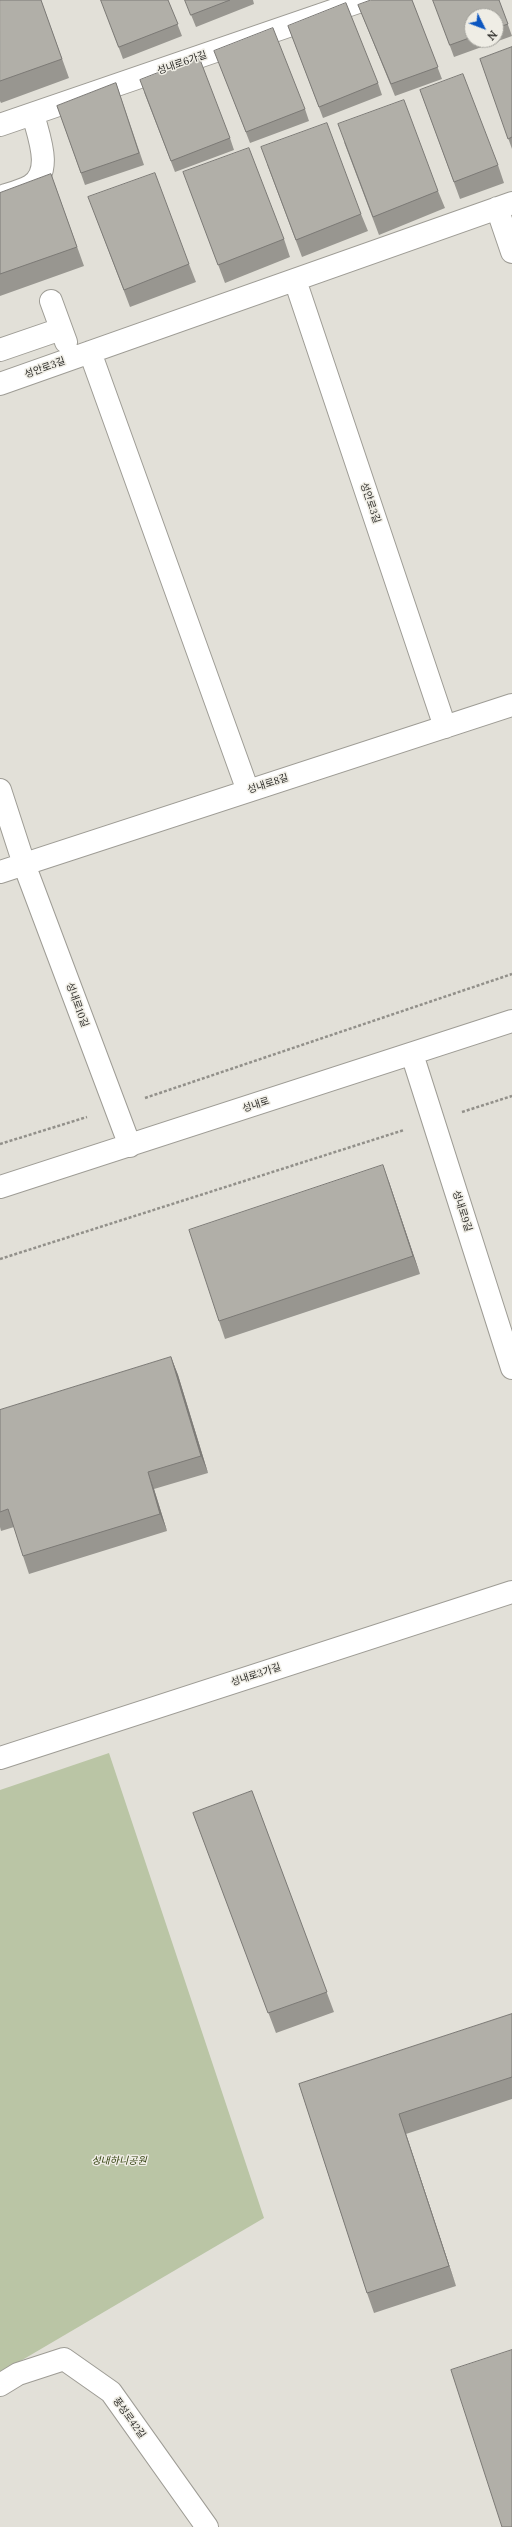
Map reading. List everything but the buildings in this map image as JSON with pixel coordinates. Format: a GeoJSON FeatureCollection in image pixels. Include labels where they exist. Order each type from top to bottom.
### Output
{"type":"FeatureCollection","features":[{"type":"Feature","properties":{"kind":"street","name":"성내로6가길"},"geometry":{"type":"LineString","coordinates":[[0,125],[364,0]]}},
{"type":"Feature","properties":{"kind":"street"},"geometry":{"type":"LineString","coordinates":[[0,197],[30,186],[40,176],[44,159],[33,114]]}},
{"type":"Feature","properties":{"kind":"street"},"geometry":{"type":"LineString","coordinates":[[504,205],[512,252]]}},
{"type":"Feature","properties":{"kind":"street","name":"성안로3길"},"geometry":{"type":"LineString","coordinates":[[0,384],[504,205]]}},
{"type":"Feature","properties":{"kind":"street","name":"성안로3길"},"geometry":{"type":"LineString","coordinates":[[295,280],[446,727]]}},
{"type":"Feature","properties":{"kind":"street"},"geometry":{"type":"LineString","coordinates":[[51,301],[61,329],[81,355],[248,791]]}},
{"type":"Feature","properties":{"kind":"street"},"geometry":{"type":"LineString","coordinates":[[0,350],[61,329]]}},
{"type":"Feature","properties":{"kind":"street","name":"성내로8길"},"geometry":{"type":"LineString","coordinates":[[24,864],[512,705]]}},
{"type":"Feature","properties":{"kind":"street","name":"성내로10길"},"geometry":{"type":"LineString","coordinates":[[0,790],[24,864],[130,1146]]}},
{"type":"Feature","properties":{"kind":"street"},"geometry":{"type":"LineString","coordinates":[[0,872],[24,864]]}},
{"type":"Feature","properties":{"kind":"street","name":"성내로"},"geometry":{"type":"LineString","coordinates":[[0,1187],[512,1021]]}},
{"type":"Feature","properties":{"kind":"street","name":"성내로9길"},"geometry":{"type":"LineString","coordinates":[[412,1054],[512,1368]]}},
{"type":"Feature","properties":{"kind":"street","name":"성내로3가길"},"geometry":{"type":"LineString","coordinates":[[0,1758],[512,1592]]}},
{"type":"Feature","properties":{"kind":"street","name":"풍성로42길"},"geometry":{"type":"LineString","coordinates":[[0,2384],[18,2374],[64,2359],[110,2392],[203,2526]]}},
{"type":"Feature","properties":{"kind":"path"},"geometry":{"type":"LineString","coordinates":[[0,1144],[116,1108],[512,974]]}},
{"type":"Feature","properties":{"kind":"path"},"geometry":{"type":"LineString","coordinates":[[0,1259],[512,1096]]}},
{"type":"Feature","properties":{"kind":"green space","name":"성내하니공원"},"geometry":{"type":"Polygon","coordinates":[[[109,1753],[264,2218],[0,2373],[0,1790],[109,1753]]]}}]}
